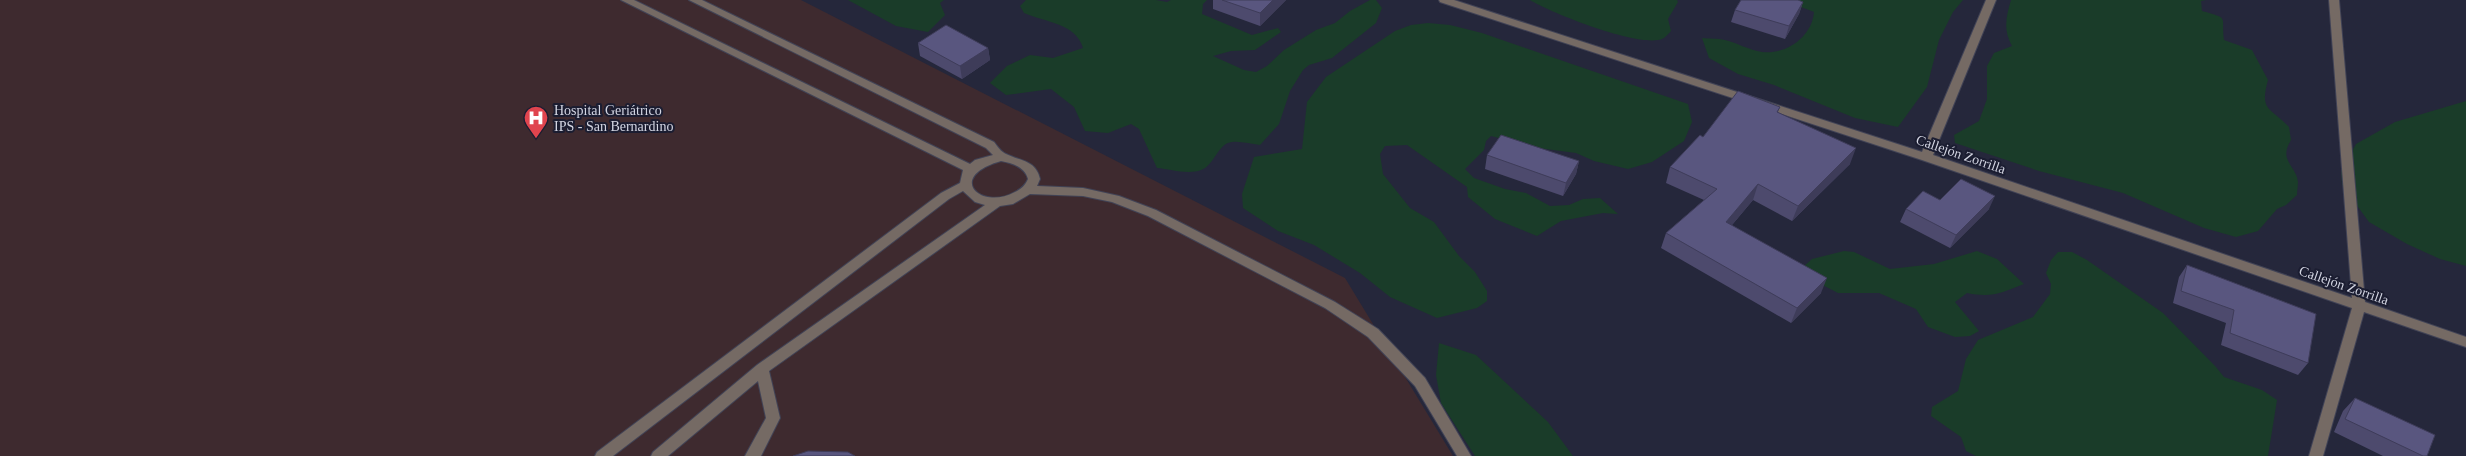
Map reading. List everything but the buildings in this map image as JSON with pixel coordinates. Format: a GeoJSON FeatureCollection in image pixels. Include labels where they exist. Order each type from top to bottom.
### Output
{"type":"FeatureCollection","features":[{"type":"Feature","properties":{"kind":"street"},"geometry":{"type":"LineString","coordinates":[[626,0],[970,170]]}},
{"type":"Feature","properties":{"kind":"street"},"geometry":{"type":"LineString","coordinates":[[694,0],[990,145],[1001,158]]}},
{"type":"Feature","properties":{"kind":"street","name":"Callejón Zorrilla"},"geometry":{"type":"LineString","coordinates":[[1444,0],[1926,157],[2466,342]]}},
{"type":"Feature","properties":{"kind":"street"},"geometry":{"type":"LineString","coordinates":[[1926,157],[1992,0]]}},
{"type":"Feature","properties":{"kind":"street"},"geometry":{"type":"LineString","coordinates":[[2316,456],[2359,306],[2334,0]]}},
{"type":"Feature","properties":{"kind":"street"},"geometry":{"type":"LineString","coordinates":[[658,456],[762,369],[997,202],[1019,196],[1028,190],[1033,175],[1029,168],[1013,158],[989,159],[970,170],[966,177],[965,185],[968,192],[974,198],[997,202]]}},
{"type":"Feature","properties":{"kind":"street"},"geometry":{"type":"LineString","coordinates":[[602,456],[937,202],[965,185]]}},
{"type":"Feature","properties":{"kind":"street"},"geometry":{"type":"LineString","coordinates":[[1028,190],[1083,192],[1115,199],[1152,214],[1330,305],[1373,333],[1420,382],[1464,455]]}},
{"type":"Feature","properties":{"kind":"street"},"geometry":{"type":"LineString","coordinates":[[752,456],[756,452],[773,418],[762,369]]}},
{"type":"Feature","properties":{"kind":"shaded area","name":"Hospital Geriátrico IPS - San Bernardino"},"geometry":{"type":"Polygon","coordinates":[[[0,0],[801,0],[1345,278],[1453,456],[0,456],[0,0]]]}},
{"type":"Feature","properties":{"kind":"green space"},"geometry":{"type":"Polygon","coordinates":[[[848,0],[944,0],[940,3],[945,15],[928,32],[896,26],[848,0]]]}},
{"type":"Feature","properties":{"kind":"green space"},"geometry":{"type":"Polygon","coordinates":[[[1026,0],[1156,0],[1167,2],[1171,0],[1207,0],[1203,4],[1202,14],[1252,35],[1278,28],[1281,32],[1255,50],[1231,51],[1213,56],[1244,70],[1256,72],[1267,66],[1284,50],[1316,30],[1335,23],[1350,11],[1370,0],[1376,0],[1382,8],[1376,23],[1332,58],[1309,65],[1303,70],[1290,91],[1279,124],[1260,145],[1239,142],[1227,143],[1205,168],[1185,172],[1157,168],[1139,129],[1131,124],[1108,133],[1085,131],[1074,107],[1051,89],[1006,95],[990,83],[1007,66],[1030,55],[1053,58],[1083,48],[1074,33],[1067,28],[1024,13],[1020,6],[1026,0]]]}},
{"type":"Feature","properties":{"kind":"green space"},"geometry":{"type":"Polygon","coordinates":[[[1530,0],[1677,0],[1678,2],[1668,19],[1671,31],[1663,38],[1651,40],[1635,39],[1595,28],[1556,13],[1530,0]]]}},
{"type":"Feature","properties":{"kind":"green space"},"geometry":{"type":"Polygon","coordinates":[[[1783,0],[1963,0],[1953,12],[1939,40],[1927,87],[1898,127],[1855,118],[1774,85],[1738,74],[1709,58],[1702,38],[1725,40],[1762,52],[1780,51],[1796,42],[1808,29],[1814,12],[1783,0]]]}},
{"type":"Feature","properties":{"kind":"green space"},"geometry":{"type":"Polygon","coordinates":[[[2011,0],[2206,0],[2201,1],[2202,11],[2217,15],[2222,19],[2224,40],[2252,50],[2268,80],[2266,104],[2289,127],[2291,140],[2286,153],[2297,176],[2297,195],[2286,205],[2277,209],[2258,231],[2236,237],[2204,228],[2123,193],[2039,171],[1955,143],[1954,135],[1979,121],[1987,99],[1987,66],[1994,53],[2012,46],[2006,29],[2011,0]]]}},
{"type":"Feature","properties":{"kind":"green space"},"geometry":{"type":"Polygon","coordinates":[[[1428,23],[1450,25],[1482,33],[1688,104],[1692,122],[1684,141],[1652,162],[1628,169],[1594,161],[1576,153],[1538,148],[1491,136],[1486,141],[1484,150],[1465,169],[1474,178],[1505,189],[1526,193],[1550,206],[1569,205],[1583,199],[1600,198],[1618,214],[1603,213],[1561,221],[1537,236],[1495,219],[1468,197],[1467,187],[1407,145],[1385,146],[1380,154],[1383,174],[1410,208],[1434,222],[1459,256],[1475,272],[1487,291],[1487,301],[1477,308],[1437,318],[1390,297],[1360,273],[1314,245],[1278,231],[1243,208],[1242,194],[1254,157],[1302,149],[1307,102],[1326,77],[1395,31],[1411,25],[1428,23]]]}},
{"type":"Feature","properties":{"kind":"green space"},"geometry":{"type":"Polygon","coordinates":[[[2466,101],[2466,266],[2440,259],[2407,244],[2369,222],[2342,185],[2341,171],[2356,144],[2395,122],[2466,101]]]}},
{"type":"Feature","properties":{"kind":"green space"},"geometry":{"type":"Polygon","coordinates":[[[1844,251],[1854,252],[1890,269],[1934,264],[1977,251],[1997,259],[2024,284],[1990,295],[1967,293],[1955,302],[1979,331],[1970,336],[1955,337],[1928,327],[1916,309],[1879,293],[1838,293],[1809,278],[1803,267],[1812,259],[1844,251]]]}},
{"type":"Feature","properties":{"kind":"green space"},"geometry":{"type":"Polygon","coordinates":[[[2058,252],[2072,252],[2087,260],[2163,313],[2224,377],[2262,390],[2277,400],[2268,456],[1976,456],[1966,451],[1961,437],[1931,416],[1932,407],[1958,391],[1966,359],[1978,340],[2033,317],[2050,294],[2051,284],[2046,273],[2051,260],[2058,252]]]}},
{"type":"Feature","properties":{"kind":"green space"},"geometry":{"type":"Polygon","coordinates":[[[1439,343],[1476,355],[1548,422],[1573,456],[1475,456],[1441,403],[1436,375],[1439,343]]]}},
{"type":"Feature","properties":{"kind":"place","name":"Hospital Geriátrico IPS - San Bernardino"},"geometry":{"type":"Point","coordinates":[536,139]}}]}
